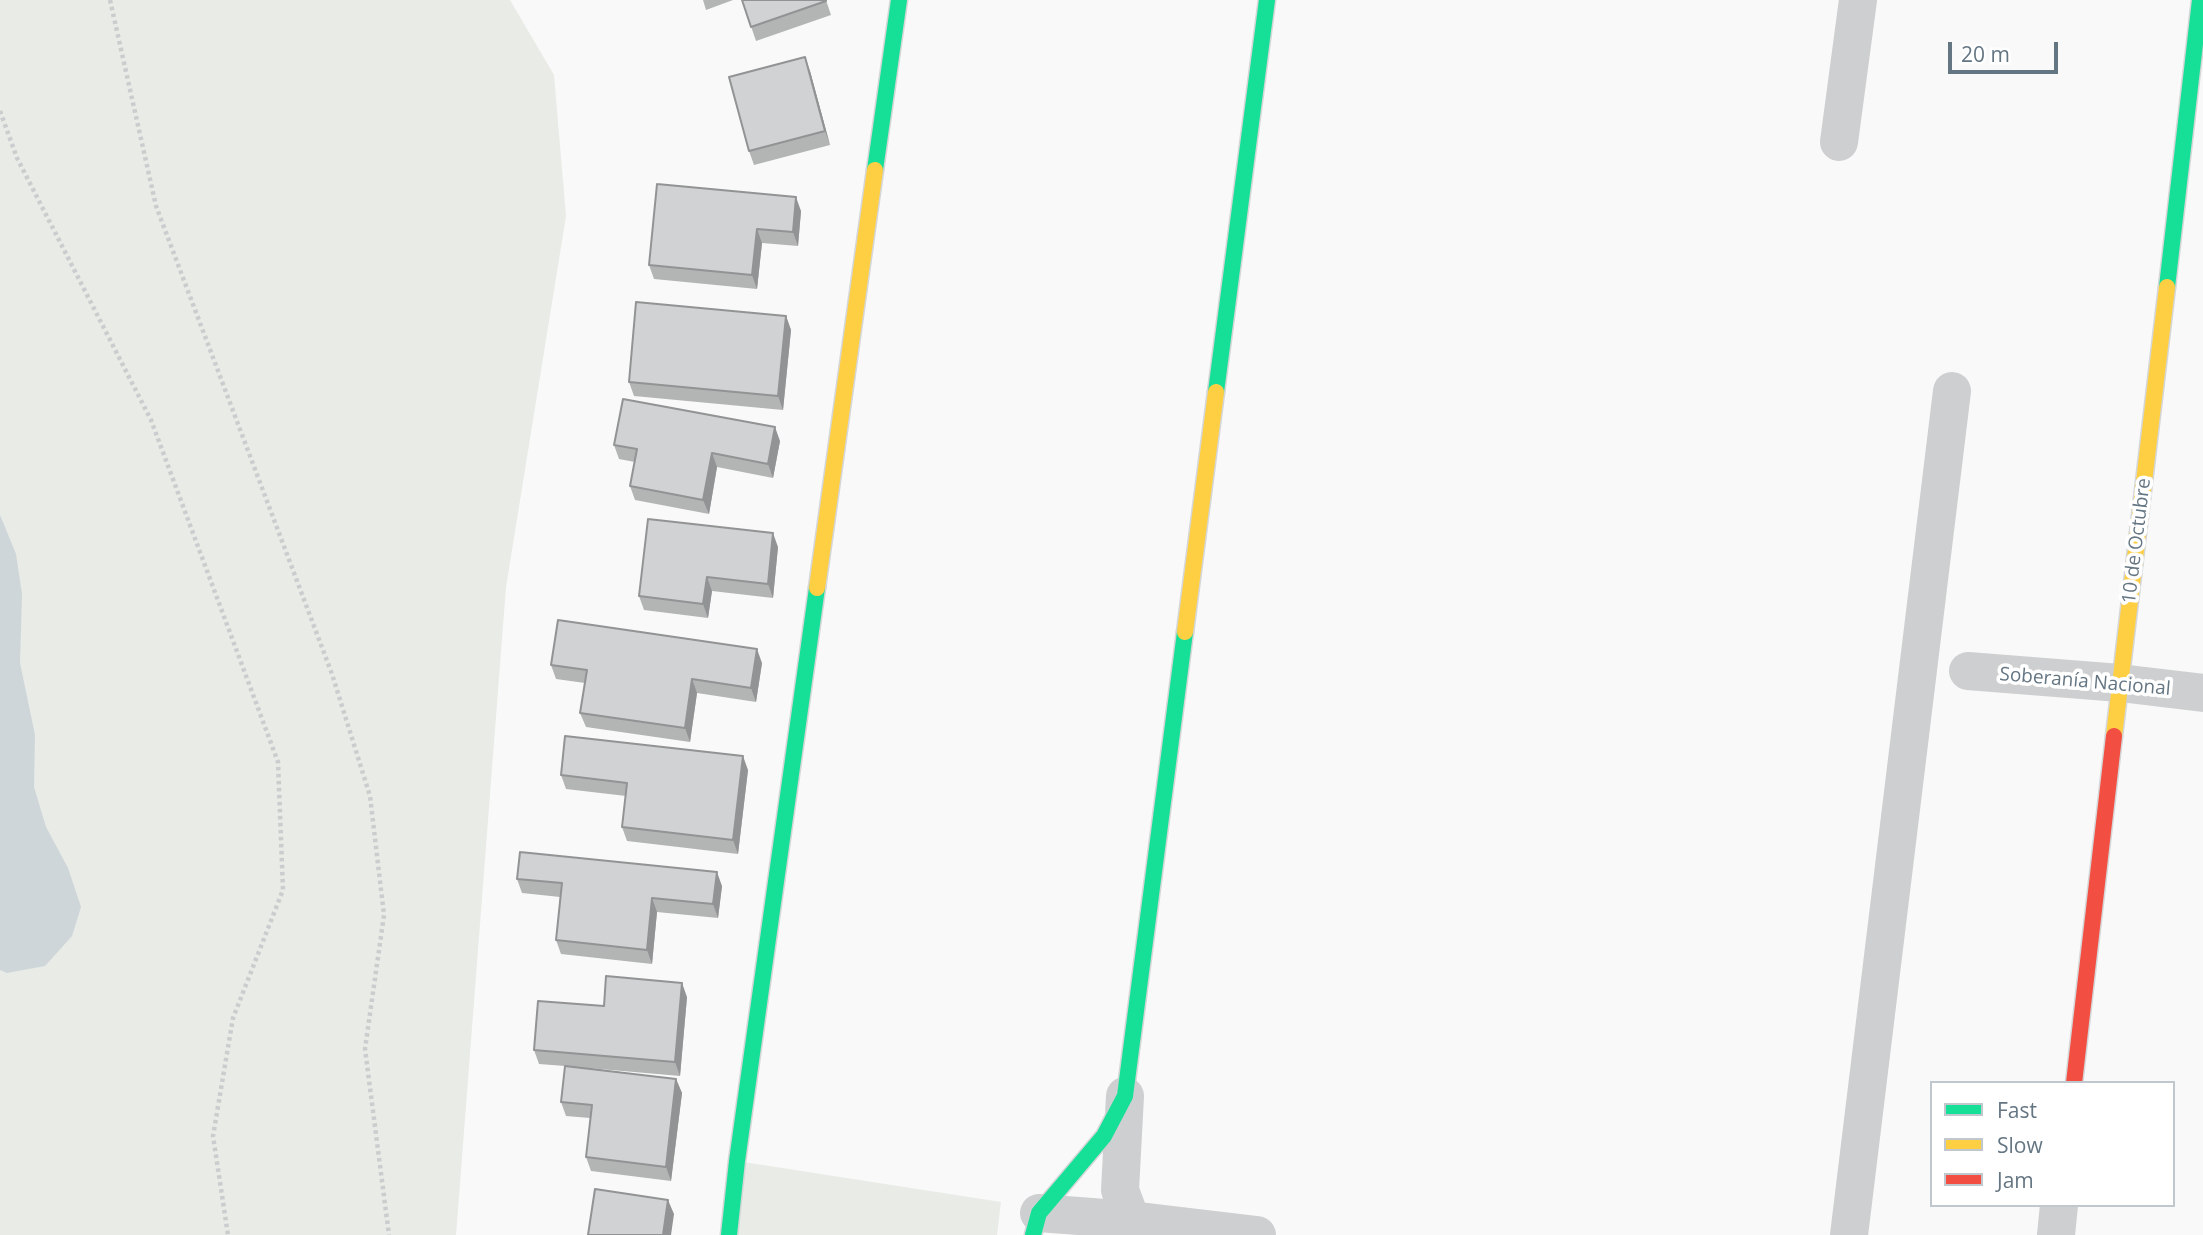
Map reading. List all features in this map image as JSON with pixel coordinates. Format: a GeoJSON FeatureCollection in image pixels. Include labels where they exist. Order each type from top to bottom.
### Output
{"type":"FeatureCollection","features":[{"type":"Feature","properties":{"kind":"street"},"geometry":{"type":"LineString","coordinates":[[729,1235],[737,1161],[899,0]]}},
{"type":"Feature","properties":{"kind":"street"},"geometry":{"type":"LineString","coordinates":[[1131,1220],[1120,1190],[1125,1096],[1267,0]]}},
{"type":"Feature","properties":{"kind":"street"},"geometry":{"type":"LineString","coordinates":[[1839,142],[1858,0]]}},
{"type":"Feature","properties":{"kind":"street","name":"10 de Octubre"},"geometry":{"type":"LineString","coordinates":[[2074,1081],[2200,0]]}},
{"type":"Feature","properties":{"kind":"street"},"geometry":{"type":"LineString","coordinates":[[1849,1235],[1952,391]]}},
{"type":"Feature","properties":{"kind":"street","name":"Soberanía Nacional"},"geometry":{"type":"LineString","coordinates":[[1968,671],[2120,683],[2203,693]]}},
{"type":"Feature","properties":{"kind":"street"},"geometry":{"type":"LineString","coordinates":[[1036,1224],[1104,1136],[1125,1096]]}},
{"type":"Feature","properties":{"kind":"street"},"geometry":{"type":"LineString","coordinates":[[2056,1235],[2059,1207]]}},
{"type":"Feature","properties":{"kind":"street"},"geometry":{"type":"LineString","coordinates":[[1036,1224],[1131,1220],[1257,1235]]}},
{"type":"Feature","properties":{"kind":"path"},"geometry":{"type":"LineString","coordinates":[[110,0],[156,206],[332,674],[370,796],[384,915],[365,1049],[389,1235]]}},
{"type":"Feature","properties":{"kind":"path"},"geometry":{"type":"LineString","coordinates":[[0,111],[17,158],[150,420],[278,762],[283,890],[233,1018],[213,1136],[229,1235]]}},
{"type":"Feature","properties":{"kind":"shaded area"},"geometry":{"type":"Polygon","coordinates":[[[0,0],[510,0],[554,75],[566,216],[506,587],[456,1235],[0,1235],[0,0]]]}},
{"type":"Feature","properties":{"kind":"shaded area"},"geometry":{"type":"Polygon","coordinates":[[[0,515],[16,554],[22,594],[20,663],[35,735],[34,787],[46,827],[68,868],[81,907],[72,936],[45,966],[7,973],[0,970],[0,515]]]}},
{"type":"Feature","properties":{"kind":"shaded area"},"geometry":{"type":"Polygon","coordinates":[[[737,1161],[1001,1202],[997,1235],[729,1235],[737,1161]]]}},
{"type":"Feature","properties":{"kind":"building"},"geometry":{"type":"Polygon","coordinates":[[[742,0],[826,0],[826,1],[751,27],[742,0]]]}},
{"type":"Feature","properties":{"kind":"building"},"geometry":{"type":"Polygon","coordinates":[[[805,57],[825,131],[749,151],[729,77],[805,57]]]}},
{"type":"Feature","properties":{"kind":"building"},"geometry":{"type":"Polygon","coordinates":[[[657,184],[796,197],[793,232],[757,229],[752,275],[649,265],[657,184]]]}},
{"type":"Feature","properties":{"kind":"building"},"geometry":{"type":"Polygon","coordinates":[[[636,302],[786,316],[778,396],[629,382],[636,302]]]}},
{"type":"Feature","properties":{"kind":"building"},"geometry":{"type":"Polygon","coordinates":[[[623,399],[775,427],[768,464],[712,453],[703,500],[630,486],[637,449],[614,445],[623,399]]]}},
{"type":"Feature","properties":{"kind":"building"},"geometry":{"type":"Polygon","coordinates":[[[648,519],[773,533],[768,584],[707,577],[703,604],[639,596],[648,519]]]}},
{"type":"Feature","properties":{"kind":"building"},"geometry":{"type":"Polygon","coordinates":[[[558,620],[757,649],[751,688],[692,679],[685,728],[580,713],[587,670],[551,665],[558,620]]]}},
{"type":"Feature","properties":{"kind":"building"},"geometry":{"type":"Polygon","coordinates":[[[565,736],[743,756],[733,840],[622,827],[627,783],[561,775],[565,736]]]}},
{"type":"Feature","properties":{"kind":"building"},"geometry":{"type":"Polygon","coordinates":[[[520,852],[717,872],[713,904],[652,898],[647,950],[556,940],[562,883],[517,879],[520,852]]]}},
{"type":"Feature","properties":{"kind":"building"},"geometry":{"type":"Polygon","coordinates":[[[606,976],[682,983],[675,1062],[534,1050],[538,1001],[604,1006],[606,976]]]}},
{"type":"Feature","properties":{"kind":"building"},"geometry":{"type":"Polygon","coordinates":[[[565,1066],[676,1079],[666,1167],[586,1157],[592,1105],[561,1102],[565,1066]]]}},
{"type":"Feature","properties":{"kind":"building"},"geometry":{"type":"Polygon","coordinates":[[[595,1189],[668,1200],[663,1235],[588,1235],[595,1189]]]}},
{"type":"Feature","properties":{"kind":"traffic: fast"},"geometry":{"type":"LineString","coordinates":[[875,170],[899,0]]}},
{"type":"Feature","properties":{"kind":"traffic: fast"},"geometry":{"type":"LineString","coordinates":[[1216,392],[1267,0]]}},
{"type":"Feature","properties":{"kind":"traffic: fast"},"geometry":{"type":"LineString","coordinates":[[2167,287],[2200,0]]}},
{"type":"Feature","properties":{"kind":"traffic: fast"},"geometry":{"type":"LineString","coordinates":[[729,1235],[817,588]]}},
{"type":"Feature","properties":{"kind":"traffic: fast"},"geometry":{"type":"LineString","coordinates":[[1033,1235],[1039,1213],[1104,1136],[1125,1096],[1185,632]]}},
{"type":"Feature","properties":{"kind":"traffic: slow"},"geometry":{"type":"LineString","coordinates":[[817,588],[875,170]]}},
{"type":"Feature","properties":{"kind":"traffic: slow"},"geometry":{"type":"LineString","coordinates":[[2114,736],[2167,287]]}},
{"type":"Feature","properties":{"kind":"traffic: slow"},"geometry":{"type":"LineString","coordinates":[[1185,632],[1216,392]]}},
{"type":"Feature","properties":{"kind":"traffic: jam"},"geometry":{"type":"LineString","coordinates":[[2074,1081],[2114,736]]}}]}
